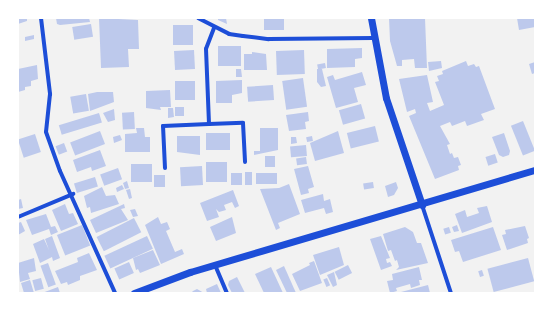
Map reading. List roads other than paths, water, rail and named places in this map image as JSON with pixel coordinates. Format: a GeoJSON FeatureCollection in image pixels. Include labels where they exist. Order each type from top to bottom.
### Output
{"type":"FeatureCollection","features":[{"type":"Feature","properties":{"kind":"street"},"geometry":{"type":"LineString","coordinates":[[41,18],[49,86],[46,132],[60,171],[72,194],[115,293]]}},
{"type":"Feature","properties":{"kind":"street"},"geometry":{"type":"LineString","coordinates":[[198,18],[214,28],[229,34],[269,39],[373,38]]}},
{"type":"Feature","properties":{"kind":"street"},"geometry":{"type":"LineString","coordinates":[[371,18],[373,38],[386,98],[451,293]]}},
{"type":"Feature","properties":{"kind":"street"},"geometry":{"type":"LineString","coordinates":[[209,124],[206,49],[214,28]]}},
{"type":"Feature","properties":{"kind":"street"},"geometry":{"type":"LineString","coordinates":[[165,168],[163,126],[243,123],[245,162]]}},
{"type":"Feature","properties":{"kind":"street"},"geometry":{"type":"LineString","coordinates":[[134,293],[214,265],[422,205],[535,170]]}},
{"type":"Feature","properties":{"kind":"street"},"geometry":{"type":"LineString","coordinates":[[18,217],[72,194]]}},
{"type":"Feature","properties":{"kind":"street"},"geometry":{"type":"LineString","coordinates":[[214,265],[227,293]]}}]}
